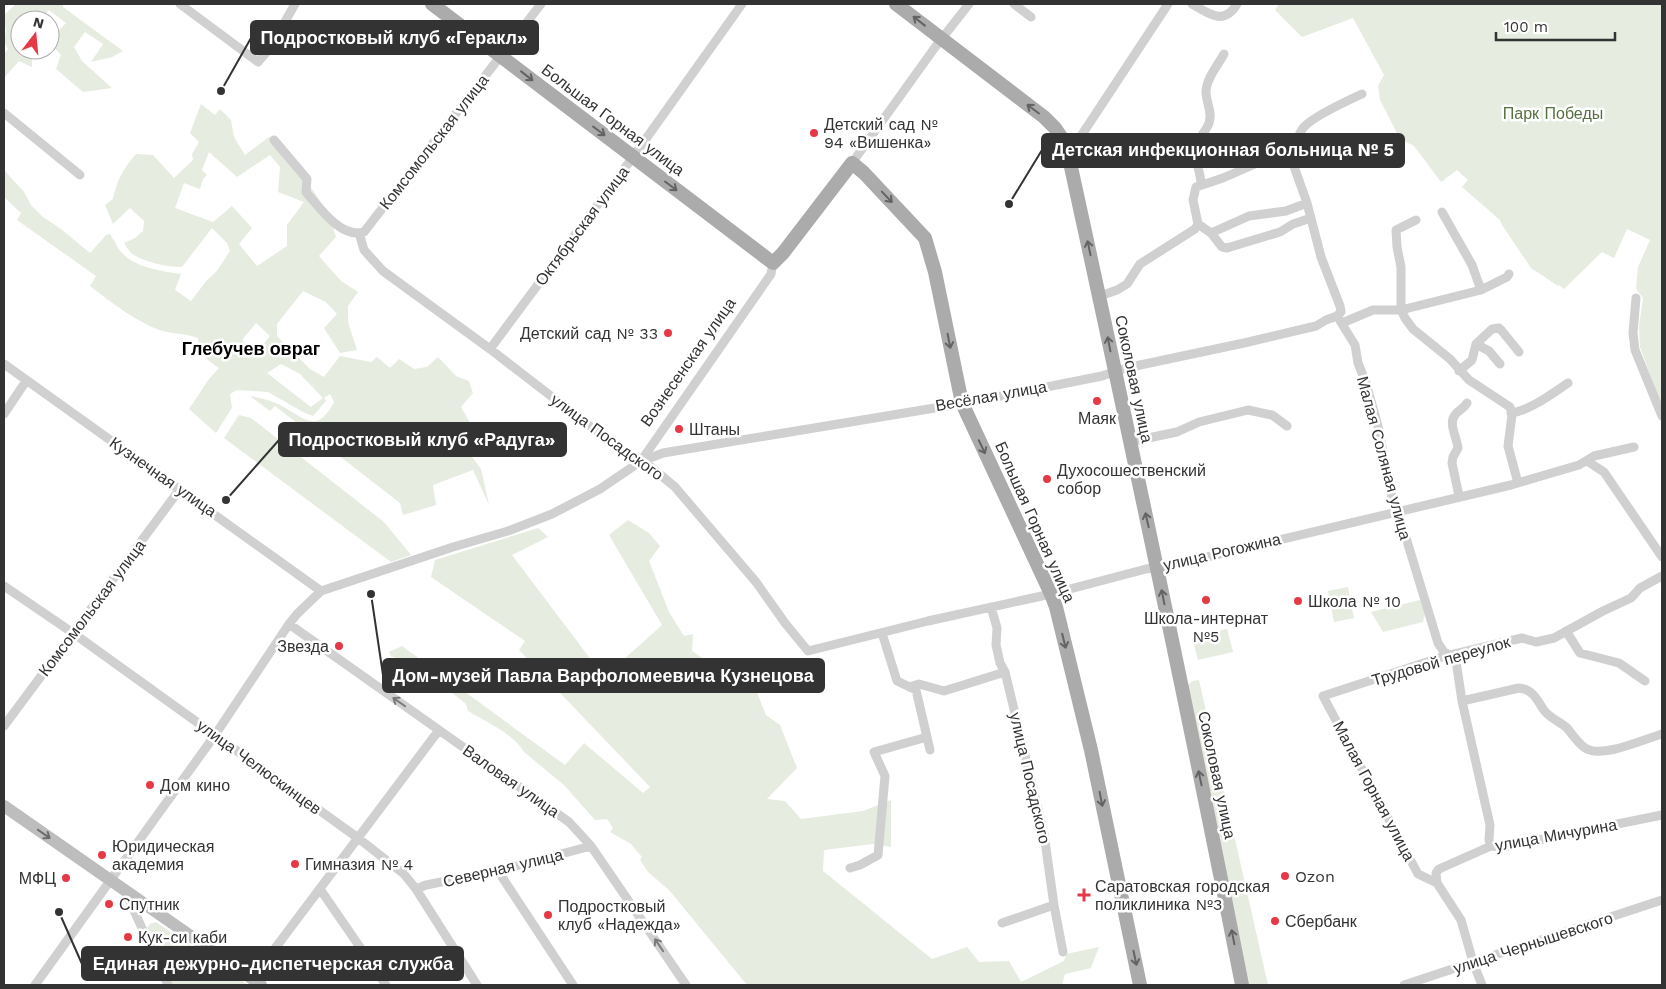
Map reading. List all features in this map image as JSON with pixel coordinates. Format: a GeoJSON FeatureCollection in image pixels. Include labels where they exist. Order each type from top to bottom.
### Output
{"type":"FeatureCollection","features":[{"type":"Feature","properties":{"kind":"main road","name":"Большая Горная улица"},"geometry":{"type":"LineString","coordinates":[[432,4],[773,263]]}},
{"type":"Feature","properties":{"kind":"main road","name":"Соколовая улица"},"geometry":{"type":"LineString","coordinates":[[896,4],[1044,117],[1055,128],[1066,144],[1100,296],[1129,442],[1158,567],[1242,985]]}},
{"type":"Feature","properties":{"kind":"main road","name":"Большая Горная улица"},"geometry":{"type":"LineString","coordinates":[[852,163],[870,179],[925,238],[935,272],[962,403],[1051,594],[1091,750],[1140,985]]}},
{"type":"Feature","properties":{"kind":"main road","name":"Вознесенская улица"},"geometry":{"type":"LineString","coordinates":[[773,263],[783,253],[852,163]]}},
{"type":"Feature","properties":{"kind":"main road"},"geometry":{"type":"LineString","coordinates":[[4,806],[256,982]]}},
{"type":"Feature","properties":{"kind":"street"},"geometry":{"type":"LineString","coordinates":[[180,4],[258,62],[270,48],[295,4]]}},
{"type":"Feature","properties":{"kind":"street","name":"Комсомольская улица"},"geometry":{"type":"LineString","coordinates":[[362,232],[541,4]]}},
{"type":"Feature","properties":{"kind":"street","name":"Октябрьская улица"},"geometry":{"type":"LineString","coordinates":[[490,349],[633,157],[742,4]]}},
{"type":"Feature","properties":{"kind":"street","name":"Вознесенская улица"},"geometry":{"type":"LineString","coordinates":[[852,163],[969,4]]}},
{"type":"Feature","properties":{"kind":"street"},"geometry":{"type":"LineString","coordinates":[[1014,4],[1031,17]]}},
{"type":"Feature","properties":{"kind":"street"},"geometry":{"type":"LineString","coordinates":[[1066,144],[1081,136],[1168,4]]}},
{"type":"Feature","properties":{"kind":"street"},"geometry":{"type":"LineString","coordinates":[[1192,4],[1209,15],[1219,17],[1226,16],[1233,11],[1237,4]]}},
{"type":"Feature","properties":{"kind":"street"},"geometry":{"type":"LineString","coordinates":[[1201,184],[1195,147],[1210,121],[1206,89],[1224,54]]}},
{"type":"Feature","properties":{"kind":"street"},"geometry":{"type":"LineString","coordinates":[[1311,218],[1293,224],[1280,232],[1228,248],[1222,247],[1211,233],[1198,224],[1194,207],[1194,194],[1196,187],[1201,184],[1223,178],[1255,164],[1269,154],[1291,158],[1301,131],[1305,126],[1329,110],[1362,94]]}},
{"type":"Feature","properties":{"kind":"street"},"geometry":{"type":"LineString","coordinates":[[4,113],[80,175]]}},
{"type":"Feature","properties":{"kind":"street"},"geometry":{"type":"LineString","coordinates":[[274,140],[307,179],[306,192],[313,200],[342,230],[353,233],[362,232]]}},
{"type":"Feature","properties":{"kind":"street","name":"Малая Соляная улица"},"geometry":{"type":"LineString","coordinates":[[1291,158],[1307,204],[1321,257],[1340,306],[1340,320],[1355,345],[1358,363],[1366,383],[1378,426],[1394,503],[1438,643],[1444,652],[1452,656],[1456,661],[1462,701],[1490,825],[1489,840],[1491,846]]}},
{"type":"Feature","properties":{"kind":"street"},"geometry":{"type":"LineString","coordinates":[[1211,233],[1249,216],[1286,211],[1307,204]]}},
{"type":"Feature","properties":{"kind":"street"},"geometry":{"type":"LineString","coordinates":[[1442,212],[1472,265],[1481,290]]}},
{"type":"Feature","properties":{"kind":"street"},"geometry":{"type":"LineString","coordinates":[[1416,220],[1396,230],[1401,268],[1401,310],[1412,329],[1450,360],[1469,380],[1510,407],[1508,446],[1518,483]]}},
{"type":"Feature","properties":{"kind":"street"},"geometry":{"type":"LineString","coordinates":[[1100,296],[1118,290],[1127,284],[1140,264],[1195,229],[1198,224]]}},
{"type":"Feature","properties":{"kind":"street","name":"улица Посадского"},"geometry":{"type":"LineString","coordinates":[[362,232],[364,250],[383,271],[490,349],[626,454],[641,461],[675,487],[756,582],[785,623],[808,651]]}},
{"type":"Feature","properties":{"kind":"street","name":"Вознесенская улица"},"geometry":{"type":"LineString","coordinates":[[321,590],[508,531],[552,514],[600,489],[641,461],[771,274],[773,263]]}},
{"type":"Feature","properties":{"kind":"street","name":"Весёлая улица"},"geometry":{"type":"LineString","coordinates":[[641,461],[663,453],[962,403],[1114,372],[1316,326],[1326,320],[1340,320],[1372,310],[1401,310],[1481,290],[1507,277],[1509,274]]}},
{"type":"Feature","properties":{"kind":"street"},"geometry":{"type":"LineString","coordinates":[[1636,298],[1633,333],[1635,350],[1662,416]]}},
{"type":"Feature","properties":{"kind":"street"},"geometry":{"type":"LineString","coordinates":[[1459,371],[1472,360],[1476,344],[1492,329],[1499,328],[1502,330],[1519,352]]}},
{"type":"Feature","properties":{"kind":"street"},"geometry":{"type":"LineString","coordinates":[[1476,344],[1489,351],[1500,364]]}},
{"type":"Feature","properties":{"kind":"street","name":"Кузнечная улица"},"geometry":{"type":"LineString","coordinates":[[4,364],[321,590]]}},
{"type":"Feature","properties":{"kind":"street"},"geometry":{"type":"LineString","coordinates":[[4,414],[26,381]]}},
{"type":"Feature","properties":{"kind":"street"},"geometry":{"type":"LineString","coordinates":[[1511,413],[1519,412],[1568,383]]}},
{"type":"Feature","properties":{"kind":"street"},"geometry":{"type":"LineString","coordinates":[[1459,496],[1452,463],[1453,456],[1458,448],[1452,420],[1454,415],[1465,407],[1466,403]]}},
{"type":"Feature","properties":{"kind":"street"},"geometry":{"type":"LineString","coordinates":[[1129,442],[1177,432],[1199,422],[1248,410],[1272,415],[1287,426]]}},
{"type":"Feature","properties":{"kind":"street","name":"улица Рогожина"},"geometry":{"type":"LineString","coordinates":[[808,651],[1518,483],[1562,470],[1587,461],[1594,456],[1628,450],[1634,447]]}},
{"type":"Feature","properties":{"kind":"street"},"geometry":{"type":"LineString","coordinates":[[1587,461],[1604,472],[1662,557]]}},
{"type":"Feature","properties":{"kind":"street","name":"Комсомольская улица"},"geometry":{"type":"LineString","coordinates":[[4,726],[180,489]]}},
{"type":"Feature","properties":{"kind":"street","name":"Трудовой переулок"},"geometry":{"type":"LineString","coordinates":[[1323,696],[1397,671],[1522,638],[1536,642],[1554,638],[1631,598],[1640,588],[1662,576]]}},
{"type":"Feature","properties":{"kind":"street","name":"улица Челюскинцев"},"geometry":{"type":"LineString","coordinates":[[4,586],[215,735],[358,838],[404,874],[416,889],[477,985]]}},
{"type":"Feature","properties":{"kind":"street"},"geometry":{"type":"LineString","coordinates":[[35,985],[215,735],[289,624],[321,590]]}},
{"type":"Feature","properties":{"kind":"street","name":"улица Посадского"},"geometry":{"type":"LineString","coordinates":[[991,607],[997,628],[996,645],[1000,662],[1006,672],[1044,834],[1063,952]]}},
{"type":"Feature","properties":{"kind":"street","name":"Валовая улица"},"geometry":{"type":"LineString","coordinates":[[289,624],[569,822],[591,846],[686,985]]}},
{"type":"Feature","properties":{"kind":"street"},"geometry":{"type":"LineString","coordinates":[[1566,631],[1584,655],[1619,663],[1645,681]]}},
{"type":"Feature","properties":{"kind":"street"},"geometry":{"type":"LineString","coordinates":[[882,633],[897,681],[916,690],[930,750]]}},
{"type":"Feature","properties":{"kind":"street"},"geometry":{"type":"LineString","coordinates":[[909,688],[919,684],[944,691],[1006,672]]}},
{"type":"Feature","properties":{"kind":"street"},"geometry":{"type":"LineString","coordinates":[[1462,701],[1524,688],[1537,698],[1547,715],[1560,722],[1585,748],[1596,751],[1608,750],[1662,734]]}},
{"type":"Feature","properties":{"kind":"street","name":"Малая Горная улица"},"geometry":{"type":"LineString","coordinates":[[1323,696],[1418,874],[1437,883],[1461,920],[1482,985]]}},
{"type":"Feature","properties":{"kind":"street"},"geometry":{"type":"LineString","coordinates":[[256,982],[320,889],[439,730]]}},
{"type":"Feature","properties":{"kind":"street"},"geometry":{"type":"LineString","coordinates":[[850,868],[878,855],[885,776],[874,752],[927,738]]}},
{"type":"Feature","properties":{"kind":"street","name":"улица Мичурина"},"geometry":{"type":"LineString","coordinates":[[1437,883],[1436,873],[1439,869],[1491,846],[1504,847],[1662,815]]}},
{"type":"Feature","properties":{"kind":"street","name":"Северная улица"},"geometry":{"type":"LineString","coordinates":[[416,889],[426,885],[501,870],[591,846]]}},
{"type":"Feature","properties":{"kind":"street"},"geometry":{"type":"LineString","coordinates":[[501,870],[502,877],[573,985]]}},
{"type":"Feature","properties":{"kind":"street"},"geometry":{"type":"LineString","coordinates":[[320,889],[386,985]]}},
{"type":"Feature","properties":{"kind":"street"},"geometry":{"type":"LineString","coordinates":[[124,891],[168,985]]}},
{"type":"Feature","properties":{"kind":"street","name":"улица Чернышевского"},"geometry":{"type":"LineString","coordinates":[[1404,985],[1662,900]]}},
{"type":"Feature","properties":{"kind":"street"},"geometry":{"type":"LineString","coordinates":[[1002,923],[1054,905]]}},
{"type":"Feature","properties":{"kind":"green space"},"geometry":{"type":"Polygon","coordinates":[[[16,4],[63,4],[63,7],[123,51],[112,57],[91,62],[103,44],[85,32],[74,47],[82,61],[112,88],[83,92],[56,69],[61,55],[60,29],[66,23],[60,18],[60,10],[10,10],[10,60],[32,60],[32,67],[19,61],[4,78],[4,54],[8,49],[4,42],[6,31],[4,15],[16,4]]]}},
{"type":"Feature","properties":{"kind":"green space","name":"Парк Победы"},"geometry":{"type":"Polygon","coordinates":[[[1279,4],[1662,4],[1662,408],[1640,347],[1639,326],[1643,298],[1636,289],[1638,267],[1650,240],[1627,229],[1614,258],[1602,252],[1564,289],[1558,286],[1531,268],[1500,220],[1462,187],[1468,180],[1457,170],[1441,182],[1414,146],[1400,139],[1380,100],[1378,86],[1384,75],[1353,18],[1302,37],[1275,10],[1279,4]]]}},
{"type":"Feature","properties":{"kind":"green space"},"geometry":{"type":"Polygon","coordinates":[[[201,104],[215,115],[220,109],[231,120],[234,137],[245,155],[269,137],[299,172],[325,209],[336,237],[319,256],[341,281],[358,292],[348,306],[348,322],[357,350],[340,353],[324,328],[337,314],[326,302],[303,291],[277,324],[277,336],[310,369],[324,377],[340,356],[371,362],[377,357],[390,368],[399,359],[414,369],[427,367],[438,357],[456,376],[469,381],[473,393],[461,407],[472,426],[458,438],[481,469],[489,505],[473,470],[433,485],[436,505],[403,515],[400,503],[275,406],[270,411],[250,396],[273,402],[303,418],[316,421],[328,412],[334,402],[330,394],[324,398],[326,401],[313,416],[268,392],[237,390],[230,394],[232,408],[216,433],[189,409],[209,379],[219,368],[201,352],[198,338],[159,330],[115,305],[90,286],[96,276],[17,220],[21,213],[4,197],[4,170],[24,192],[31,205],[43,217],[90,253],[106,235],[110,234],[121,252],[134,262],[149,268],[181,274],[175,290],[191,301],[207,280],[217,271],[230,251],[227,243],[212,228],[182,267],[151,262],[133,254],[124,243],[135,238],[143,231],[144,221],[130,208],[113,224],[105,205],[113,199],[121,175],[136,154],[153,155],[174,178],[193,160],[192,154],[199,142],[190,133],[201,104]],[[209,152],[202,170],[207,175],[203,179],[200,189],[184,183],[175,208],[213,222],[232,206],[252,228],[239,244],[257,266],[287,246],[287,225],[304,202],[278,192],[280,167],[270,155],[237,177],[209,152]],[[256,323],[242,340],[255,355],[270,336],[256,323]],[[281,364],[267,373],[311,407],[323,398],[300,374],[281,364]]]}},
{"type":"Feature","properties":{"kind":"green space"},"geometry":{"type":"Polygon","coordinates":[[[239,415],[251,418],[384,522],[411,555],[391,562],[224,438],[239,415]]]}},
{"type":"Feature","properties":{"kind":"green space"},"geometry":{"type":"Polygon","coordinates":[[[628,520],[649,533],[660,546],[649,561],[669,612],[684,636],[693,634],[692,651],[714,666],[718,671],[725,665],[747,667],[766,715],[780,725],[797,768],[767,799],[785,801],[801,819],[863,811],[891,800],[891,847],[873,844],[824,850],[823,871],[932,959],[967,947],[979,962],[1009,961],[1021,982],[1064,961],[1066,954],[1099,947],[1091,968],[1065,974],[1062,985],[747,985],[669,890],[648,872],[640,860],[642,857],[631,844],[610,832],[613,828],[607,819],[595,820],[564,785],[524,752],[513,739],[499,728],[468,711],[466,704],[435,679],[431,681],[411,665],[391,656],[389,652],[402,646],[565,765],[584,743],[643,793],[650,787],[519,650],[525,641],[431,577],[435,560],[538,528],[548,537],[512,555],[604,677],[662,625],[609,535],[628,520]]]}},
{"type":"Feature","properties":{"kind":"green space"},"geometry":{"type":"Polygon","coordinates":[[[1348,587],[1354,618],[1334,622],[1328,591],[1348,587]]]}},
{"type":"Feature","properties":{"kind":"green space"},"geometry":{"type":"Polygon","coordinates":[[[1420,600],[1425,613],[1423,622],[1383,632],[1371,612],[1420,600]]]}},
{"type":"Feature","properties":{"kind":"green space"},"geometry":{"type":"Polygon","coordinates":[[[1227,629],[1233,652],[1198,660],[1192,637],[1227,629]]]}},
{"type":"Feature","properties":{"kind":"green space"},"geometry":{"type":"Polygon","coordinates":[[[1199,680],[1268,985],[1248,985],[1187,686],[1192,681],[1199,680]]]}},
{"type":"Feature","properties":{"kind":"green space"},"geometry":{"type":"Polygon","coordinates":[[[156,922],[248,985],[172,985],[146,929],[150,924],[156,922]]]}},
{"type":"Feature","properties":{"kind":"place","name":"Подростковый клуб «Геракл»"},"geometry":{"type":"Point","coordinates":[221,91]}},
{"type":"Feature","properties":{"kind":"place","name":"Детский сад № 94 «Вишенка»"},"geometry":{"type":"Point","coordinates":[814,133]}},
{"type":"Feature","properties":{"kind":"place","name":"Детская инфекционная больница № 5"},"geometry":{"type":"Point","coordinates":[1009,204]}},
{"type":"Feature","properties":{"kind":"place","name":"Детский сад № 33"},"geometry":{"type":"Point","coordinates":[668,333]}},
{"type":"Feature","properties":{"kind":"place","name":"Маяк"},"geometry":{"type":"Point","coordinates":[1097,401]}},
{"type":"Feature","properties":{"kind":"place","name":"Штаны"},"geometry":{"type":"Point","coordinates":[679,429]}},
{"type":"Feature","properties":{"kind":"place","name":"Духосошественский собор"},"geometry":{"type":"Point","coordinates":[1047,479]}},
{"type":"Feature","properties":{"kind":"place","name":"Подростковый клуб «Радуга»"},"geometry":{"type":"Point","coordinates":[226,500]}},
{"type":"Feature","properties":{"kind":"place","name":"Дом-музей Павла Варфоломеевича Кузнецова"},"geometry":{"type":"Point","coordinates":[371,594]}},
{"type":"Feature","properties":{"kind":"place","name":"Школа-интернат №5"},"geometry":{"type":"Point","coordinates":[1206,600]}},
{"type":"Feature","properties":{"kind":"place","name":"Школа № 10"},"geometry":{"type":"Point","coordinates":[1298,601]}},
{"type":"Feature","properties":{"kind":"place","name":"Звезда"},"geometry":{"type":"Point","coordinates":[339,646]}},
{"type":"Feature","properties":{"kind":"place","name":"Дом кино"},"geometry":{"type":"Point","coordinates":[150,785]}},
{"type":"Feature","properties":{"kind":"place","name":"Юридическая академия"},"geometry":{"type":"Point","coordinates":[102,855]}},
{"type":"Feature","properties":{"kind":"place","name":"Гимназия № 4"},"geometry":{"type":"Point","coordinates":[295,864]}},
{"type":"Feature","properties":{"kind":"place","name":"Ozon"},"geometry":{"type":"Point","coordinates":[1285,876]}},
{"type":"Feature","properties":{"kind":"place","name":"МФЦ"},"geometry":{"type":"Point","coordinates":[66,878]}},
{"type":"Feature","properties":{"kind":"place","name":"Саратовская городская поликлиника №3"},"geometry":{"type":"Point","coordinates":[1084,895]}},
{"type":"Feature","properties":{"kind":"place","name":"Спутник"},"geometry":{"type":"Point","coordinates":[109,904]}},
{"type":"Feature","properties":{"kind":"place","name":"Единая дежурно-диспетчерская служба"},"geometry":{"type":"Point","coordinates":[59,912]}},
{"type":"Feature","properties":{"kind":"place","name":"Подростковый клуб «Надежда»"},"geometry":{"type":"Point","coordinates":[548,915]}},
{"type":"Feature","properties":{"kind":"place","name":"Сбербанк"},"geometry":{"type":"Point","coordinates":[1275,921]}},
{"type":"Feature","properties":{"kind":"place","name":"Кук-си каби"},"geometry":{"type":"Point","coordinates":[128,937]}},
{"type":"Feature","properties":{"kind":"district","name":"Глебучев овраг"},"geometry":{"type":"Point","coordinates":[251,348]}}]}
